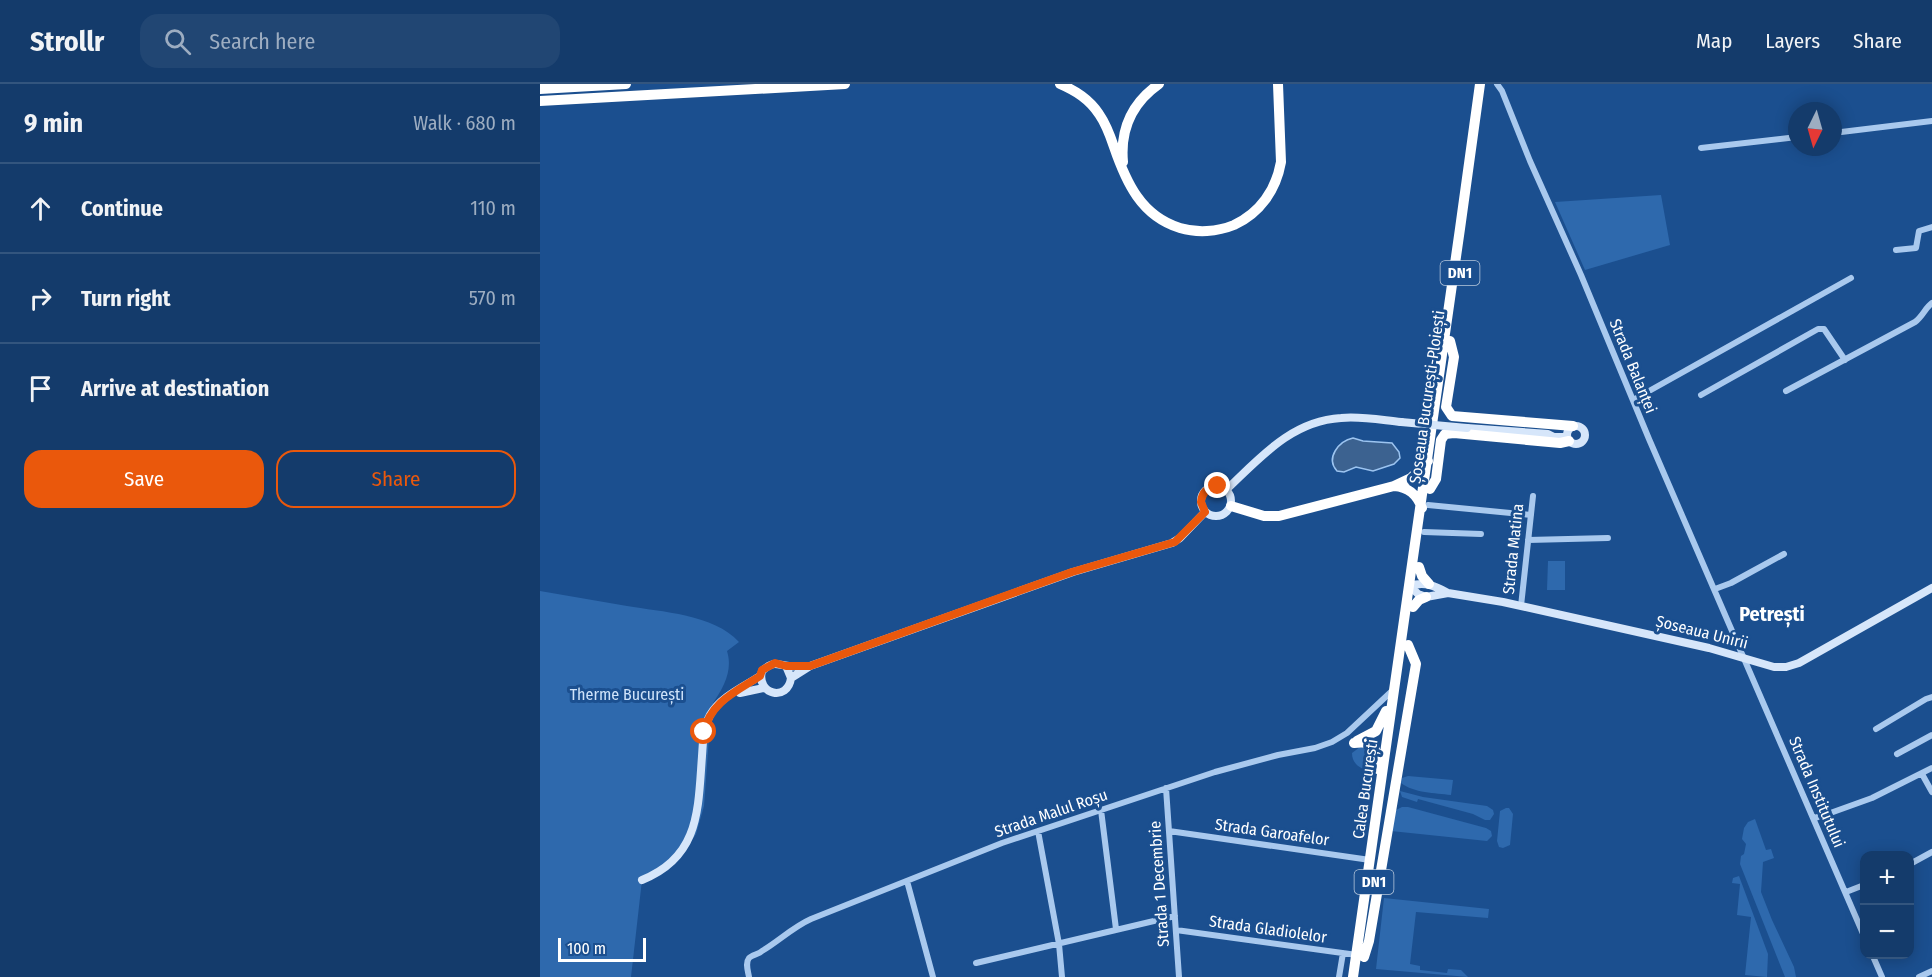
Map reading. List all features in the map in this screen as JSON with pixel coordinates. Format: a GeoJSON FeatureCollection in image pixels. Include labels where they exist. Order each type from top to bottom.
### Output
{"type":"FeatureCollection","features":[{"type":"Feature","properties":{"kind":"highway"},"geometry":{"type":"LineString","coordinates":[[540,89],[626,84]]}},
{"type":"Feature","properties":{"kind":"highway"},"geometry":{"type":"LineString","coordinates":[[540,101],[845,84]]}},
{"type":"Feature","properties":{"kind":"highway"},"geometry":{"type":"LineString","coordinates":[[1060,84],[1080,94],[1100,114],[1132,191],[1145,208],[1170,225],[1183,229],[1210,231],[1230,226],[1245,218],[1266,200],[1279,173],[1282,150],[1278,84]]}},
{"type":"Feature","properties":{"kind":"highway"},"geometry":{"type":"LineString","coordinates":[[1124,171],[1123,142],[1129,119],[1138,102],[1159,84]]}},
{"type":"Feature","properties":{"kind":"highway","name":"Șoseaua București-Ploiești"},"geometry":{"type":"LineString","coordinates":[[1418,586],[1428,461],[1480,84]]}},
{"type":"Feature","properties":{"kind":"highway","name":"Șoseaua București-Ploiești"},"geometry":{"type":"LineString","coordinates":[[1410,607],[1422,576],[1419,567],[1425,507],[1430,489],[1486,84]]}},
{"type":"Feature","properties":{"kind":"highway"},"geometry":{"type":"LineString","coordinates":[[1450,341],[1454,357],[1446,404],[1449,414],[1569,434]]}},
{"type":"Feature","properties":{"kind":"highway"},"geometry":{"type":"LineString","coordinates":[[1430,489],[1436,479],[1445,434],[1560,442],[1569,434]]}},
{"type":"Feature","properties":{"kind":"highway"},"geometry":{"type":"LineString","coordinates":[[1231,506],[1274,517],[1394,486],[1414,476],[1428,461]]}},
{"type":"Feature","properties":{"kind":"highway"},"geometry":{"type":"LineString","coordinates":[[1394,486],[1404,487],[1411,491],[1425,507]]}},
{"type":"Feature","properties":{"kind":"highway"},"geometry":{"type":"LineString","coordinates":[[1410,607],[1426,597]]}},
{"type":"Feature","properties":{"kind":"highway","name":"DN1"},"geometry":{"type":"LineString","coordinates":[[1360,956],[1369,941],[1416,664],[1408,645],[1410,607]]}},
{"type":"Feature","properties":{"kind":"highway","name":"Calea București"},"geometry":{"type":"LineString","coordinates":[[1360,977],[1360,956],[1378,807],[1394,689],[1410,607]]}},
{"type":"Feature","properties":{"kind":"highway"},"geometry":{"type":"LineString","coordinates":[[1378,807],[1376,750],[1368,742],[1354,742],[1373,734],[1382,723],[1394,689]]}},
{"type":"Feature","properties":{"kind":"highway","name":"Calea București"},"geometry":{"type":"LineString","coordinates":[[1353,977],[1360,956]]}},
{"type":"Feature","properties":{"kind":"street","name":"Strada Balanței"},"geometry":{"type":"LineString","coordinates":[[1497,84],[1502,91],[1530,161],[1581,274],[1745,658]]}},
{"type":"Feature","properties":{"kind":"street"},"geometry":{"type":"LineString","coordinates":[[1842,131],[1932,121]]}},
{"type":"Feature","properties":{"kind":"street"},"geometry":{"type":"LineString","coordinates":[[1701,148],[1788,138]]}},
{"type":"Feature","properties":{"kind":"street"},"geometry":{"type":"LineString","coordinates":[[1896,250],[1916,248],[1919,231],[1932,227]]}},
{"type":"Feature","properties":{"kind":"street"},"geometry":{"type":"LineString","coordinates":[[1633,400],[1851,278]]}},
{"type":"Feature","properties":{"kind":"street"},"geometry":{"type":"LineString","coordinates":[[1786,391],[1919,319],[1932,303]]}},
{"type":"Feature","properties":{"kind":"street"},"geometry":{"type":"LineString","coordinates":[[1701,394],[1818,329],[1824,329],[1845,360]]}},
{"type":"Feature","properties":{"kind":"street"},"geometry":{"type":"LineString","coordinates":[[1226,490],[1278,441],[1301,427],[1341,418],[1554,436],[1569,434]]}},
{"type":"Feature","properties":{"kind":"street"},"geometry":{"type":"LineString","coordinates":[[1213,486],[1222,487],[1231,497],[1231,506],[1220,516],[1212,516],[1205,512],[1201,502],[1205,491],[1213,486]]}},
{"type":"Feature","properties":{"kind":"street","name":"Strada Matina"},"geometry":{"type":"LineString","coordinates":[[1521,606],[1533,496]]}},
{"type":"Feature","properties":{"kind":"street"},"geometry":{"type":"LineString","coordinates":[[1425,507],[1531,515]]}},
{"type":"Feature","properties":{"kind":"street"},"geometry":{"type":"LineString","coordinates":[[810,666],[770,665],[762,670],[760,676],[764,688],[770,692],[780,692],[788,687],[791,678],[810,666],[1072,572],[1170,544],[1180,538],[1205,512]]}},
{"type":"Feature","properties":{"kind":"street"},"geometry":{"type":"LineString","coordinates":[[1424,531],[1481,534]]}},
{"type":"Feature","properties":{"kind":"street"},"geometry":{"type":"LineString","coordinates":[[1528,540],[1608,538]]}},
{"type":"Feature","properties":{"kind":"street"},"geometry":{"type":"LineString","coordinates":[[1715,589],[1731,584],[1784,554]]}},
{"type":"Feature","properties":{"kind":"street"},"geometry":{"type":"LineString","coordinates":[[1418,586],[1426,597]]}},
{"type":"Feature","properties":{"kind":"street","name":"Șoseaua Unirii"},"geometry":{"type":"LineString","coordinates":[[1418,586],[1521,606],[1709,648],[1774,667],[1795,664],[1932,588]]}},
{"type":"Feature","properties":{"kind":"street","name":"Șoseaua Unirii"},"geometry":{"type":"LineString","coordinates":[[1426,597],[1448,593]]}},
{"type":"Feature","properties":{"kind":"street","name":"Strada Institutului"},"geometry":{"type":"LineString","coordinates":[[1745,658],[1860,926]]}},
{"type":"Feature","properties":{"kind":"street"},"geometry":{"type":"LineString","coordinates":[[786,666],[791,678]]}},
{"type":"Feature","properties":{"kind":"street"},"geometry":{"type":"LineString","coordinates":[[642,880],[670,864],[691,836],[699,809],[705,728],[710,715],[720,701],[760,676]]}},
{"type":"Feature","properties":{"kind":"street"},"geometry":{"type":"LineString","coordinates":[[720,701],[743,692],[764,688]]}},
{"type":"Feature","properties":{"kind":"street","name":"Strada Malul Roșu"},"geometry":{"type":"LineString","coordinates":[[749,977],[748,959],[803,923],[1002,843],[1215,772],[1332,742],[1347,733],[1394,689]]}},
{"type":"Feature","properties":{"kind":"street"},"geometry":{"type":"LineString","coordinates":[[1876,729],[1932,697]]}},
{"type":"Feature","properties":{"kind":"street"},"geometry":{"type":"LineString","coordinates":[[1368,713],[1378,715],[1382,723]]}},
{"type":"Feature","properties":{"kind":"street"},"geometry":{"type":"LineString","coordinates":[[1897,754],[1932,735]]}},
{"type":"Feature","properties":{"kind":"street"},"geometry":{"type":"LineString","coordinates":[[1814,818],[1872,798],[1932,768]]}},
{"type":"Feature","properties":{"kind":"street"},"geometry":{"type":"LineString","coordinates":[[1922,774],[1932,792]]}},
{"type":"Feature","properties":{"kind":"street","name":"Strada 1 Decembrie"},"geometry":{"type":"LineString","coordinates":[[1166,788],[1179,977]]}},
{"type":"Feature","properties":{"kind":"street"},"geometry":{"type":"LineString","coordinates":[[1101,810],[1116,929]]}},
{"type":"Feature","properties":{"kind":"street"},"geometry":{"type":"LineString","coordinates":[[1038,831],[1059,944],[1062,977]]}},
{"type":"Feature","properties":{"kind":"street","name":"Strada Garoafelor"},"geometry":{"type":"LineString","coordinates":[[1169,831],[1371,860]]}},
{"type":"Feature","properties":{"kind":"street"},"geometry":{"type":"LineString","coordinates":[[1914,862],[1932,852]]}},
{"type":"Feature","properties":{"kind":"street"},"geometry":{"type":"LineString","coordinates":[[908,881],[933,977]]}},
{"type":"Feature","properties":{"kind":"street"},"geometry":{"type":"LineString","coordinates":[[1846,892],[1860,887]]}},
{"type":"Feature","properties":{"kind":"street"},"geometry":{"type":"LineString","coordinates":[[976,963],[1175,916]]}},
{"type":"Feature","properties":{"kind":"street","name":"Strada Gladiolelor"},"geometry":{"type":"LineString","coordinates":[[1176,930],[1360,956]]}},
{"type":"Feature","properties":{"kind":"street"},"geometry":{"type":"LineString","coordinates":[[1340,977],[1343,953]]}},
{"type":"Feature","properties":{"kind":"street"},"geometry":{"type":"LineString","coordinates":[[1874,959],[1882,977]]}},
{"type":"Feature","properties":{"kind":"street"},"geometry":{"type":"LineString","coordinates":[[1919,977],[1932,971]]}},
{"type":"Feature","properties":{"kind":"green space"},"geometry":{"type":"Polygon","coordinates":[[[1661,195],[1670,245],[1585,270],[1555,202],[1661,195]]]}},
{"type":"Feature","properties":{"kind":"green space"},"geometry":{"type":"Polygon","coordinates":[[[1548,561],[1565,561],[1565,590],[1547,590],[1548,561]]]}},
{"type":"Feature","properties":{"kind":"green space","name":"Therme București"},"geometry":{"type":"Polygon","coordinates":[[[540,591],[702,620],[716,625],[739,642],[727,651],[728,672],[721,691],[713,703],[718,710],[710,724],[704,806],[696,834],[682,855],[642,880],[631,977],[540,977],[540,591]]]}},
{"type":"Feature","properties":{"kind":"green space"},"geometry":{"type":"Polygon","coordinates":[[[1360,747],[1370,749],[1373,757],[1371,773],[1358,766],[1354,760],[1352,753],[1360,747]]]}},
{"type":"Feature","properties":{"kind":"green space"},"geometry":{"type":"Polygon","coordinates":[[[1408,776],[1453,780],[1451,795],[1412,789],[1401,783],[1402,778],[1408,776]]]}},
{"type":"Feature","properties":{"kind":"green space"},"geometry":{"type":"Polygon","coordinates":[[[1400,791],[1423,797],[1487,806],[1493,810],[1494,814],[1490,820],[1485,820],[1473,814],[1402,797],[1400,791]]]}},
{"type":"Feature","properties":{"kind":"green space"},"geometry":{"type":"Polygon","coordinates":[[[1402,807],[1486,828],[1491,831],[1492,836],[1487,841],[1391,831],[1396,810],[1402,807]]]}},
{"type":"Feature","properties":{"kind":"green space"},"geometry":{"type":"Polygon","coordinates":[[[1509,808],[1513,814],[1510,845],[1503,848],[1499,847],[1497,841],[1500,811],[1509,808]]]}},
{"type":"Feature","properties":{"kind":"green space"},"geometry":{"type":"Polygon","coordinates":[[[1755,819],[1766,850],[1771,849],[1774,858],[1763,862],[1761,892],[1794,967],[1796,977],[1785,977],[1740,864],[1746,844],[1742,839],[1744,828],[1748,822],[1755,819]]]}},
{"type":"Feature","properties":{"kind":"green space"},"geometry":{"type":"Polygon","coordinates":[[[1739,876],[1768,954],[1767,977],[1745,975],[1751,917],[1737,915],[1740,884],[1732,883],[1733,878],[1739,876]]]}},
{"type":"Feature","properties":{"kind":"green space"},"geometry":{"type":"Polygon","coordinates":[[[1384,898],[1489,909],[1488,918],[1416,912],[1410,964],[1420,966],[1420,970],[1447,973],[1448,969],[1461,970],[1468,977],[1376,969],[1384,898]]]}},
{"type":"Feature","properties":{"kind":"shaded area"},"geometry":{"type":"Polygon","coordinates":[[[1353,438],[1392,443],[1399,452],[1400,458],[1394,464],[1373,471],[1356,467],[1344,472],[1337,471],[1332,461],[1335,451],[1343,443],[1353,438]]]}},
{"type":"Feature","properties":{"kind":"district","name":"Petrești"},"geometry":{"type":"Point","coordinates":[1772,614]}},
{"type":"Feature","properties":{"kind":"route"},"geometry":{"type":"LineString","coordinates":[[704,732],[708,718],[720,701],[760,676],[762,670],[770,665],[775,663],[786,666],[810,666],[1072,572],[1175,542],[1205,512],[1201,506],[1201,498],[1205,491],[1218,486]]}}]}
